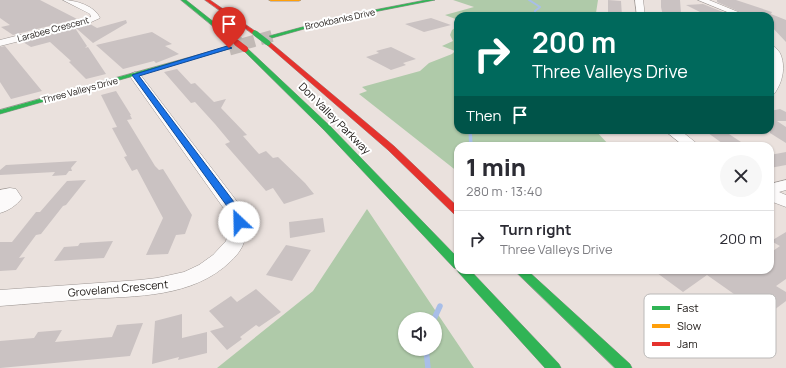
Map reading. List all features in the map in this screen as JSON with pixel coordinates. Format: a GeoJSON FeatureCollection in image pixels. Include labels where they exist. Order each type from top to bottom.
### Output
{"type":"FeatureCollection","features":[{"type":"Feature","properties":{"kind":"main road","name":"Don Valley Parkway"},"geometry":{"type":"LineString","coordinates":[[183,0],[231,43],[245,49],[286,87],[365,165],[454,261]]}},
{"type":"Feature","properties":{"kind":"main road","name":"Don Valley Parkway"},"geometry":{"type":"LineString","coordinates":[[207,0],[255,34],[270,40],[391,148],[454,209]]}},
{"type":"Feature","properties":{"kind":"main road"},"geometry":{"type":"LineString","coordinates":[[271,0],[299,0]]}},
{"type":"Feature","properties":{"kind":"main road"},"geometry":{"type":"LineString","coordinates":[[390,0],[405,6]]}},
{"type":"Feature","properties":{"kind":"main road","name":"Brookbanks Drive"},"geometry":{"type":"LineString","coordinates":[[270,40],[343,17],[433,0]]}},
{"type":"Feature","properties":{"kind":"main road","name":"Three Valleys Drive"},"geometry":{"type":"LineString","coordinates":[[0,112],[135,75],[231,43]]}},
{"type":"Feature","properties":{"kind":"main road"},"geometry":{"type":"LineString","coordinates":[[467,274],[554,368]]}},
{"type":"Feature","properties":{"kind":"main road"},"geometry":{"type":"LineString","coordinates":[[524,274],[625,368]]}},
{"type":"Feature","properties":{"kind":"street","name":"Larabee Crescent"},"geometry":{"type":"LineString","coordinates":[[0,43],[96,18],[94,13],[67,0]]}},
{"type":"Feature","properties":{"kind":"street"},"geometry":{"type":"LineString","coordinates":[[639,0],[641,12]]}},
{"type":"Feature","properties":{"kind":"street"},"geometry":{"type":"LineString","coordinates":[[702,0],[734,12]]}},
{"type":"Feature","properties":{"kind":"street"},"geometry":{"type":"LineString","coordinates":[[774,53],[778,58],[780,67],[774,88]]}},
{"type":"Feature","properties":{"kind":"street","name":"Groveland Crescent"},"geometry":{"type":"LineString","coordinates":[[0,298],[149,287],[177,282],[200,274],[229,252],[236,242],[239,232],[236,212],[135,75]]}},
{"type":"Feature","properties":{"kind":"street"},"geometry":{"type":"LineString","coordinates":[[676,134],[688,142]]}},
{"type":"Feature","properties":{"kind":"street"},"geometry":{"type":"LineString","coordinates":[[774,187],[786,184]]}},
{"type":"Feature","properties":{"kind":"street"},"geometry":{"type":"LineString","coordinates":[[0,195],[10,193],[14,198],[0,208]]}},
{"type":"Feature","properties":{"kind":"street"},"geometry":{"type":"LineString","coordinates":[[774,196],[786,202]]}},
{"type":"Feature","properties":{"kind":"green space"},"geometry":{"type":"Polygon","coordinates":[[[453,0],[598,0],[596,12],[456,12],[474,7],[453,0]]]}},
{"type":"Feature","properties":{"kind":"green space"},"geometry":{"type":"Polygon","coordinates":[[[454,13],[454,18],[445,15],[454,13]]]}},
{"type":"Feature","properties":{"kind":"green space"},"geometry":{"type":"Polygon","coordinates":[[[454,29],[454,51],[442,46],[453,41],[450,35],[454,29]]]}},
{"type":"Feature","properties":{"kind":"green space"},"geometry":{"type":"Polygon","coordinates":[[[454,52],[454,134],[599,134],[606,142],[454,142],[454,169],[359,94],[367,91],[362,87],[420,71],[429,63],[454,52]]]}},
{"type":"Feature","properties":{"kind":"green space"},"geometry":{"type":"Polygon","coordinates":[[[367,209],[436,312],[398,312],[398,356],[442,356],[442,320],[474,368],[217,368],[313,291],[367,209]]]}},
{"type":"Feature","properties":{"kind":"building"},"geometry":{"type":"Polygon","coordinates":[[[0,0],[40,0],[77,19],[13,35],[1,27],[10,25],[0,18],[0,0]]]}},
{"type":"Feature","properties":{"kind":"building"},"geometry":{"type":"Polygon","coordinates":[[[608,0],[621,1],[622,12],[608,12],[608,0]]]}},
{"type":"Feature","properties":{"kind":"building"},"geometry":{"type":"Polygon","coordinates":[[[661,0],[680,0],[681,12],[662,12],[661,0]]]}},
{"type":"Feature","properties":{"kind":"building"},"geometry":{"type":"Polygon","coordinates":[[[717,0],[736,0],[772,12],[740,12],[717,2],[717,0]]]}},
{"type":"Feature","properties":{"kind":"building"},"geometry":{"type":"Polygon","coordinates":[[[703,4],[723,12],[700,12],[686,5],[703,4]]]}},
{"type":"Feature","properties":{"kind":"building"},"geometry":{"type":"Polygon","coordinates":[[[774,15],[786,20],[786,42],[774,29],[774,15]]]}},
{"type":"Feature","properties":{"kind":"building"},"geometry":{"type":"Polygon","coordinates":[[[431,18],[451,25],[424,32],[405,24],[431,18]]]}},
{"type":"Feature","properties":{"kind":"building"},"geometry":{"type":"Polygon","coordinates":[[[126,20],[127,23],[93,43],[76,28],[90,24],[97,28],[126,20]]]}},
{"type":"Feature","properties":{"kind":"building"},"geometry":{"type":"Polygon","coordinates":[[[75,28],[87,46],[85,48],[88,47],[106,74],[86,79],[69,62],[71,61],[50,42],[31,47],[23,42],[75,28]]]}},
{"type":"Feature","properties":{"kind":"building"},"geometry":{"type":"Polygon","coordinates":[[[152,32],[172,44],[165,46],[179,54],[156,63],[154,61],[123,69],[96,45],[152,32]]]}},
{"type":"Feature","properties":{"kind":"building"},"geometry":{"type":"Polygon","coordinates":[[[5,46],[42,91],[11,99],[0,82],[0,47],[5,46]]]}},
{"type":"Feature","properties":{"kind":"building"},"geometry":{"type":"Polygon","coordinates":[[[391,47],[416,59],[403,63],[406,65],[391,70],[366,57],[379,53],[376,51],[391,47]]]}},
{"type":"Feature","properties":{"kind":"building"},"geometry":{"type":"Polygon","coordinates":[[[177,69],[191,84],[195,83],[214,102],[226,99],[221,108],[247,135],[243,136],[259,154],[266,151],[273,158],[278,157],[305,183],[314,194],[284,204],[273,188],[266,191],[225,144],[230,142],[215,124],[195,102],[191,103],[164,72],[177,69]]]}},
{"type":"Feature","properties":{"kind":"building"},"geometry":{"type":"Polygon","coordinates":[[[116,91],[131,115],[132,119],[127,120],[155,166],[159,170],[163,169],[192,215],[185,234],[176,235],[168,254],[146,255],[163,218],[137,169],[132,171],[124,157],[127,156],[112,128],[117,127],[101,95],[116,91]]]}},
{"type":"Feature","properties":{"kind":"building"},"geometry":{"type":"Polygon","coordinates":[[[780,109],[786,112],[786,121],[777,121],[786,127],[786,143],[772,134],[774,134],[774,110],[780,109]]]}},
{"type":"Feature","properties":{"kind":"building"},"geometry":{"type":"Polygon","coordinates":[[[710,134],[729,134],[741,142],[720,142],[710,134]]]}},
{"type":"Feature","properties":{"kind":"building"},"geometry":{"type":"Polygon","coordinates":[[[786,152],[786,165],[774,167],[774,154],[786,152]]]}},
{"type":"Feature","properties":{"kind":"building"},"geometry":{"type":"Polygon","coordinates":[[[77,161],[71,168],[72,171],[69,171],[66,175],[52,176],[55,172],[0,175],[0,170],[6,165],[77,161]]]}},
{"type":"Feature","properties":{"kind":"building"},"geometry":{"type":"Polygon","coordinates":[[[86,180],[41,234],[36,235],[19,258],[25,257],[16,270],[0,271],[0,242],[12,242],[36,212],[40,212],[67,181],[86,180]]]}},
{"type":"Feature","properties":{"kind":"building"},"geometry":{"type":"Polygon","coordinates":[[[323,218],[325,232],[290,238],[289,222],[323,218]]]}},
{"type":"Feature","properties":{"kind":"building"},"geometry":{"type":"Polygon","coordinates":[[[786,232],[786,279],[776,286],[786,292],[786,301],[776,308],[776,294],[734,294],[707,275],[683,292],[658,274],[774,274],[774,250],[780,246],[774,243],[774,239],[786,232]]]}},
{"type":"Feature","properties":{"kind":"building"},"geometry":{"type":"Polygon","coordinates":[[[113,241],[104,258],[54,261],[64,247],[78,246],[80,243],[113,241]]]}},
{"type":"Feature","properties":{"kind":"building"},"geometry":{"type":"Polygon","coordinates":[[[286,245],[311,250],[292,281],[266,275],[286,245]]]}},
{"type":"Feature","properties":{"kind":"building"},"geometry":{"type":"Polygon","coordinates":[[[256,289],[281,312],[259,327],[256,325],[240,337],[242,339],[227,350],[210,331],[224,327],[209,311],[231,296],[237,302],[256,289]]]}},
{"type":"Feature","properties":{"kind":"building"},"geometry":{"type":"Polygon","coordinates":[[[182,314],[182,338],[207,332],[207,353],[178,360],[179,357],[152,364],[155,321],[182,314]]]}},
{"type":"Feature","properties":{"kind":"building"},"geometry":{"type":"Polygon","coordinates":[[[143,323],[130,356],[0,368],[0,341],[34,338],[38,332],[62,330],[55,342],[112,337],[117,325],[143,323]]]}},
{"type":"Feature","properties":{"kind":"waterway"},"geometry":{"type":"LineString","coordinates":[[529,0],[540,7],[535,12]]}},
{"type":"Feature","properties":{"kind":"waterway"},"geometry":{"type":"LineString","coordinates":[[470,134],[471,142]]}},
{"type":"Feature","properties":{"kind":"waterway"},"geometry":{"type":"LineString","coordinates":[[437,312],[440,306]]}},
{"type":"Feature","properties":{"kind":"waterway"},"geometry":{"type":"LineString","coordinates":[[427,356],[428,368]]}},
{"type":"Feature","properties":{"kind":"tunnel"},"geometry":{"type":"LineString","coordinates":[[243,44],[272,36]]}},
{"type":"Feature","properties":{"kind":"tunnel"},"geometry":{"type":"LineString","coordinates":[[229,48],[247,43]]}},
{"type":"Feature","properties":{"kind":"traffic: fast"},"geometry":{"type":"LineString","coordinates":[[183,0],[232,39]]}},
{"type":"Feature","properties":{"kind":"traffic: fast"},"geometry":{"type":"LineString","coordinates":[[272,36],[343,17],[433,0]]}},
{"type":"Feature","properties":{"kind":"traffic: fast"},"geometry":{"type":"LineString","coordinates":[[255,33],[268,43]]}},
{"type":"Feature","properties":{"kind":"traffic: fast"},"geometry":{"type":"LineString","coordinates":[[0,112],[229,48]]}},
{"type":"Feature","properties":{"kind":"traffic: fast"},"geometry":{"type":"LineString","coordinates":[[245,49],[327,128],[454,261]]}},
{"type":"Feature","properties":{"kind":"traffic: fast"},"geometry":{"type":"LineString","coordinates":[[467,274],[554,368]]}},
{"type":"Feature","properties":{"kind":"traffic: fast"},"geometry":{"type":"LineString","coordinates":[[524,274],[625,368]]}},
{"type":"Feature","properties":{"kind":"traffic: slow"},"geometry":{"type":"LineString","coordinates":[[271,0],[299,0]]}},
{"type":"Feature","properties":{"kind":"traffic: jam"},"geometry":{"type":"LineString","coordinates":[[207,0],[255,33]]}},
{"type":"Feature","properties":{"kind":"traffic: jam"},"geometry":{"type":"LineString","coordinates":[[232,39],[245,49]]}},
{"type":"Feature","properties":{"kind":"traffic: jam"},"geometry":{"type":"LineString","coordinates":[[268,43],[391,148],[454,209]]}},
{"type":"Feature","properties":{"kind":"route"},"geometry":{"type":"LineString","coordinates":[[229,48],[135,75],[236,212],[239,222]]}}]}
